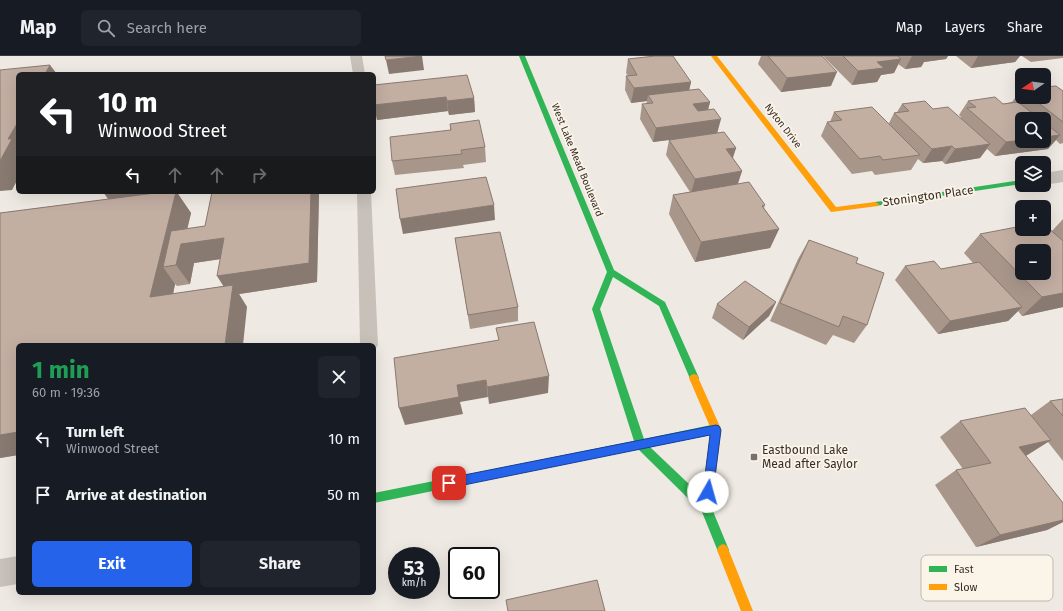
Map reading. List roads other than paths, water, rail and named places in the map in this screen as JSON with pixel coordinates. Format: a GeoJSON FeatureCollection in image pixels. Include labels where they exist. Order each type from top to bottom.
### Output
{"type":"FeatureCollection","features":[{"type":"Feature","properties":{"kind":"main road","name":"West Lake Mead Boulevard"},"geometry":{"type":"LineString","coordinates":[[522,56],[611,272]]}},
{"type":"Feature","properties":{"kind":"main road","name":"Nyton Drive"},"geometry":{"type":"LineString","coordinates":[[714,56],[834,210]]}},
{"type":"Feature","properties":{"kind":"main road","name":"Stonington Place"},"geometry":{"type":"LineString","coordinates":[[834,210],[1015,183]]}},
{"type":"Feature","properties":{"kind":"main road"},"geometry":{"type":"LineString","coordinates":[[706,508],[716,430],[662,304],[611,272],[596,309],[642,445],[706,508],[747,611]]}},
{"type":"Feature","properties":{"kind":"main road"},"geometry":{"type":"LineString","coordinates":[[376,498],[716,430]]}},
{"type":"Feature","properties":{"kind":"street"},"geometry":{"type":"LineString","coordinates":[[1051,178],[1063,176]]}},
{"type":"Feature","properties":{"kind":"street"},"geometry":{"type":"LineString","coordinates":[[0,573],[16,570]]}},
{"type":"Feature","properties":{"kind":"lane"},"geometry":{"type":"LineString","coordinates":[[356,56],[359,72]]}},
{"type":"Feature","properties":{"kind":"lane"},"geometry":{"type":"LineString","coordinates":[[364,194],[369,343]]}},
{"type":"Feature","properties":{"kind":"place","name":"Eastbound Lake Mead after Saylor"},"geometry":{"type":"Point","coordinates":[754,457]}}]}
